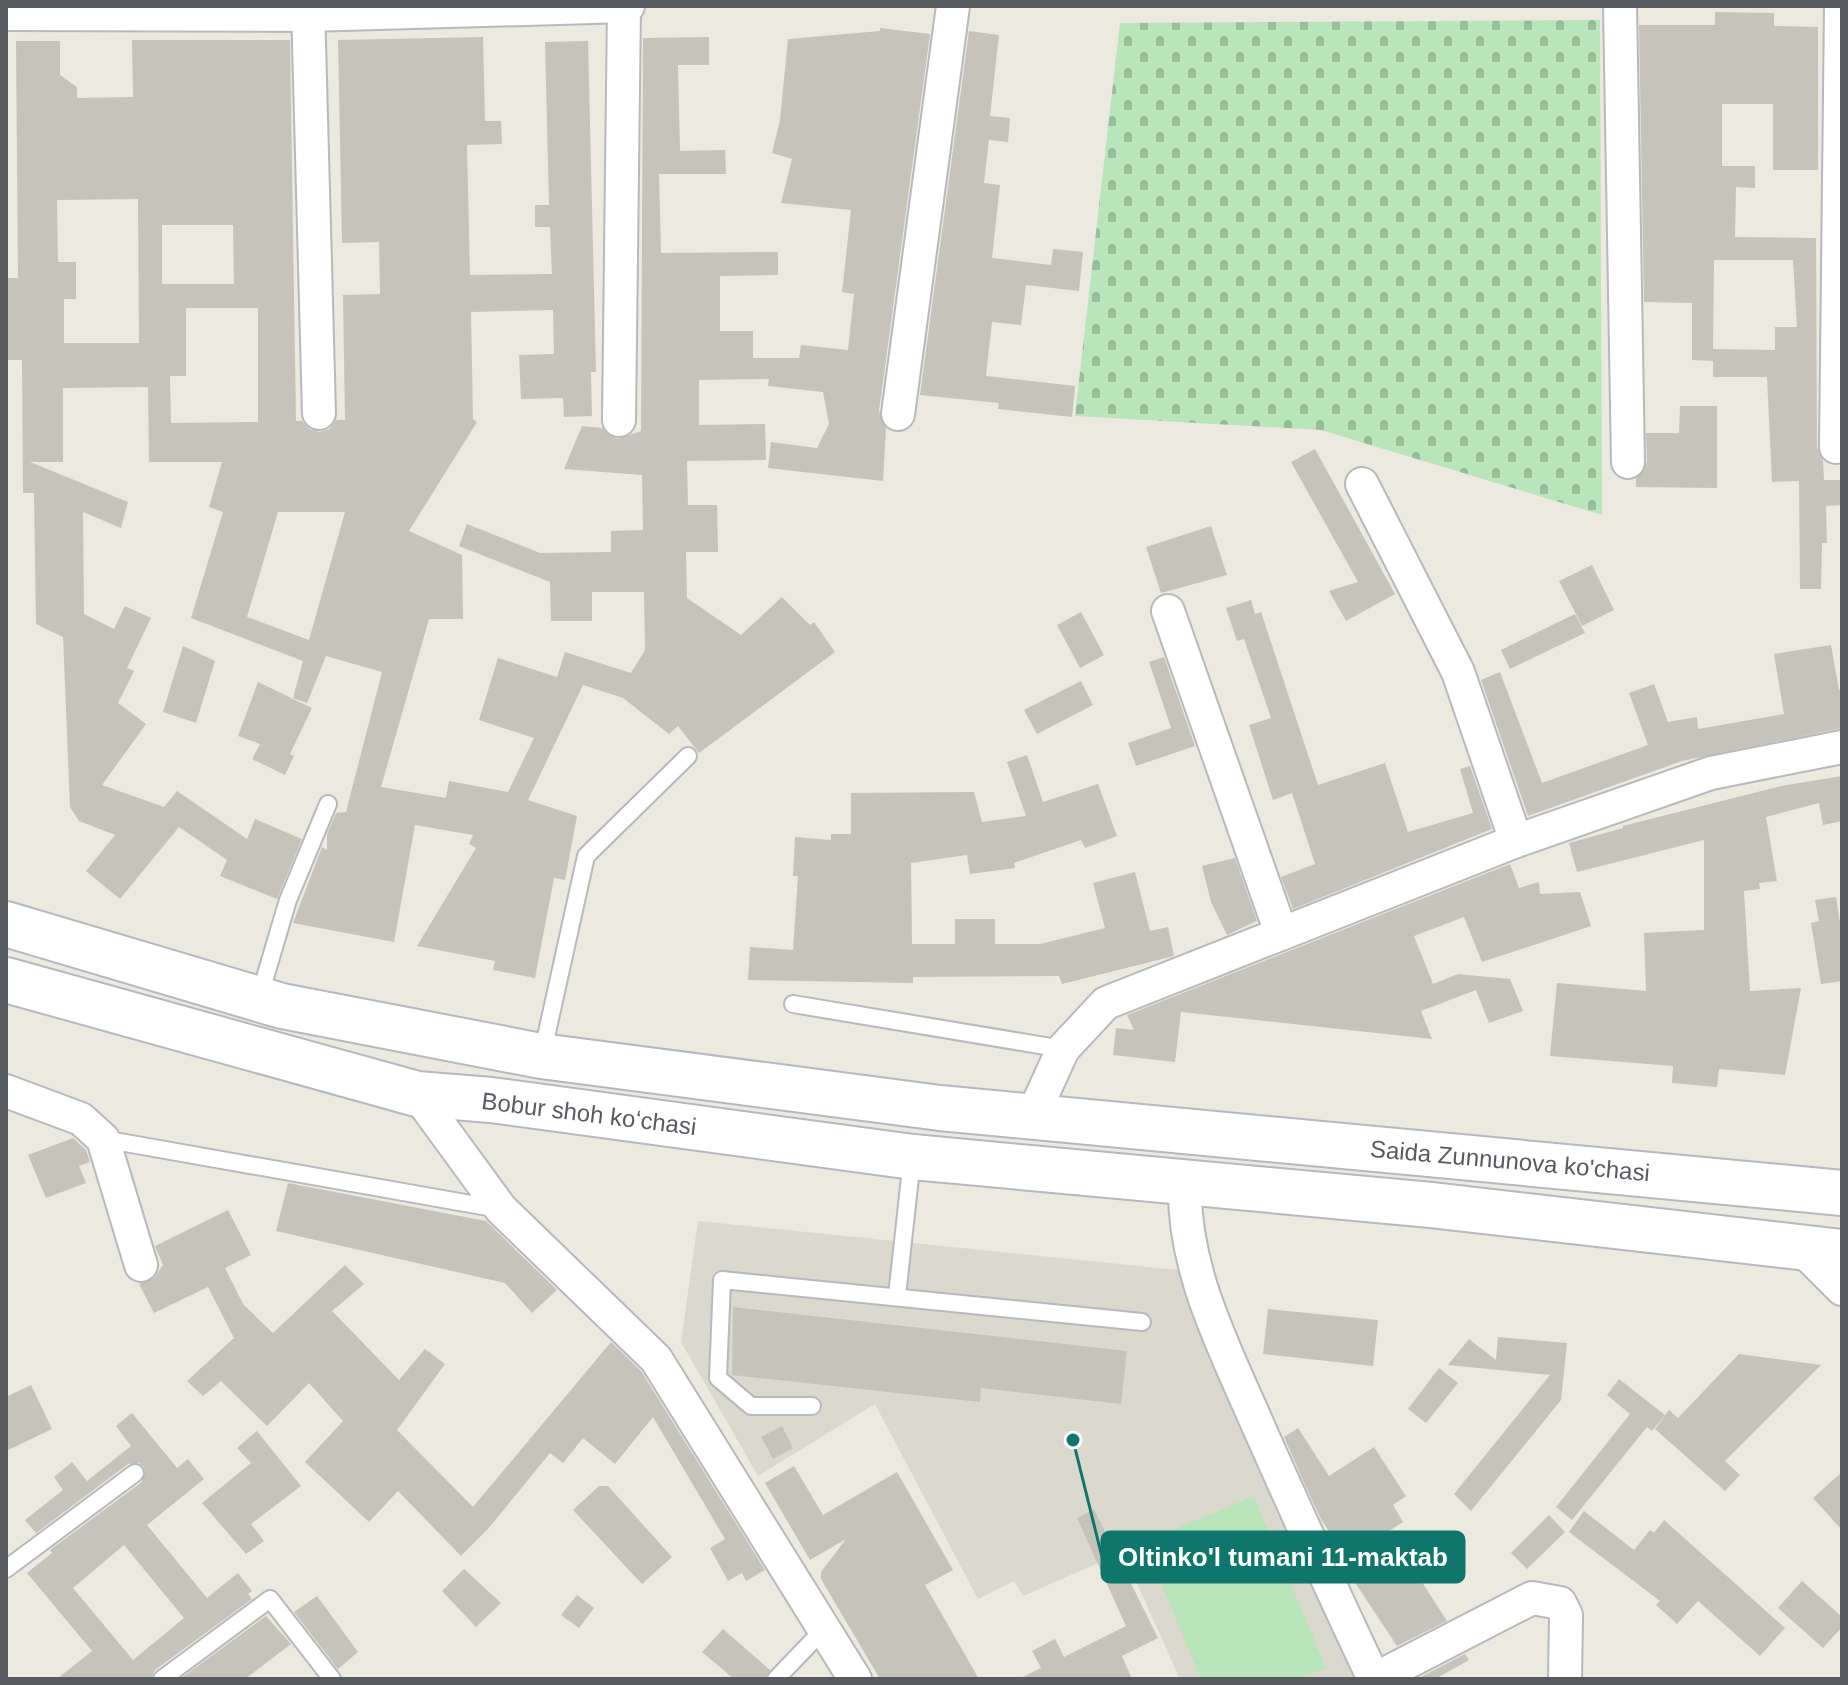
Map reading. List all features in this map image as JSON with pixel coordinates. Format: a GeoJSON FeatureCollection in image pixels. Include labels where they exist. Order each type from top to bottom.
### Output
{"type":"FeatureCollection","features":[{"type":"Feature","properties":{"kind":"main road"},"geometry":{"type":"LineString","coordinates":[[6,924],[259,999],[541,1056],[1032,1117]]}},
{"type":"Feature","properties":{"kind":"main road","name":"Bobur shoh koʻchasi"},"geometry":{"type":"LineString","coordinates":[[6,980],[417,1094],[491,1100],[913,1157],[1185,1182]]}},
{"type":"Feature","properties":{"kind":"main road","name":"Saida Zunnunova ko'chasi"},"geometry":{"type":"LineString","coordinates":[[1032,1117],[1842,1193]]}},
{"type":"Feature","properties":{"kind":"main road"},"geometry":{"type":"LineString","coordinates":[[1431,1205],[1436,1153]]}},
{"type":"Feature","properties":{"kind":"main road","name":"Saida Zunnunova ko'chasi"},"geometry":{"type":"LineString","coordinates":[[1185,1182],[1431,1205],[1821,1250]]}},
{"type":"Feature","properties":{"kind":"street"},"geometry":{"type":"LineString","coordinates":[[6,14],[625,6],[619,420]]}},
{"type":"Feature","properties":{"kind":"street"},"geometry":{"type":"LineString","coordinates":[[898,414],[953,6]]}},
{"type":"Feature","properties":{"kind":"street"},"geometry":{"type":"LineString","coordinates":[[1620,6],[1628,462]]}},
{"type":"Feature","properties":{"kind":"street"},"geometry":{"type":"LineString","coordinates":[[1836,447],[1841,6]]}},
{"type":"Feature","properties":{"kind":"street"},"geometry":{"type":"LineString","coordinates":[[308,10],[319,413]]}},
{"type":"Feature","properties":{"kind":"street"},"geometry":{"type":"LineString","coordinates":[[1362,484],[1458,672],[1516,841]]}},
{"type":"Feature","properties":{"kind":"street"},"geometry":{"type":"LineString","coordinates":[[1168,611],[1281,933]]}},
{"type":"Feature","properties":{"kind":"street"},"geometry":{"type":"LineString","coordinates":[[1032,1117],[1063,1049],[1106,1003],[1516,841],[1711,773],[1842,747]]}},
{"type":"Feature","properties":{"kind":"street"},"geometry":{"type":"LineString","coordinates":[[6,1091],[81,1119],[103,1139],[141,1265]]}},
{"type":"Feature","properties":{"kind":"street"},"geometry":{"type":"LineString","coordinates":[[417,1094],[501,1209],[656,1359],[855,1679]]}},
{"type":"Feature","properties":{"kind":"street"},"geometry":{"type":"LineString","coordinates":[[1185,1182],[1184,1217],[1190,1256],[1235,1372],[1374,1679],[1532,1598],[1560,1603],[1566,1615],[1565,1679]]}},
{"type":"Feature","properties":{"kind":"street"},"geometry":{"type":"LineString","coordinates":[[1821,1250],[1842,1289]]}},
{"type":"Feature","properties":{"kind":"lane"},"geometry":{"type":"LineString","coordinates":[[541,1056],[586,856],[688,756]]}},
{"type":"Feature","properties":{"kind":"lane"},"geometry":{"type":"LineString","coordinates":[[259,999],[288,900],[328,804]]}},
{"type":"Feature","properties":{"kind":"lane"},"geometry":{"type":"LineString","coordinates":[[793,1004],[1063,1049]]}},
{"type":"Feature","properties":{"kind":"lane"},"geometry":{"type":"LineString","coordinates":[[103,1139],[501,1209]]}},
{"type":"Feature","properties":{"kind":"lane"},"geometry":{"type":"LineString","coordinates":[[897,1296],[913,1157]]}},
{"type":"Feature","properties":{"kind":"lane"},"geometry":{"type":"LineString","coordinates":[[812,1406],[751,1406],[718,1378],[722,1280],[1142,1322]]}},
{"type":"Feature","properties":{"kind":"lane"},"geometry":{"type":"LineString","coordinates":[[6,1569],[135,1473]]}},
{"type":"Feature","properties":{"kind":"lane"},"geometry":{"type":"LineString","coordinates":[[162,1679],[270,1599],[332,1679]]}},
{"type":"Feature","properties":{"kind":"lane"},"geometry":{"type":"LineString","coordinates":[[776,1679],[823,1630]]}},
{"type":"Feature","properties":{"kind":"shaded area"},"geometry":{"type":"Polygon","coordinates":[[[698,1221],[1178,1270],[1357,1679],[1180,1679],[1123,1552],[1023,1596],[1014,1581],[978,1599],[875,1404],[758,1476],[681,1342],[698,1221]]]}},
{"type":"Feature","properties":{"kind":"green space"},"geometry":{"type":"Polygon","coordinates":[[[1600,20],[1602,515],[1321,430],[1075,416],[1120,23],[1600,20]]]}},
{"type":"Feature","properties":{"kind":"green space"},"geometry":{"type":"Polygon","coordinates":[[[1254,1496],[1326,1668],[1299,1679],[1201,1679],[1144,1542],[1254,1496]]]}},
{"type":"Feature","properties":{"kind":"building"},"geometry":{"type":"Polygon","coordinates":[[[1715,12],[1774,13],[1774,26],[1818,27],[1818,170],[1773,170],[1773,104],[1722,104],[1722,166],[1755,166],[1755,188],[1736,187],[1735,237],[1816,238],[1817,447],[1823,460],[1824,480],[1842,480],[1842,505],[1826,506],[1827,543],[1822,543],[1821,589],[1800,589],[1799,481],[1772,482],[1767,377],[1713,377],[1713,361],[1692,360],[1692,303],[1644,302],[1639,25],[1715,25],[1715,12]],[[1714,260],[1713,349],[1775,350],[1775,327],[1797,327],[1793,260],[1714,260]]]}},
{"type":"Feature","properties":{"kind":"building"},"geometry":{"type":"Polygon","coordinates":[[[880,28],[930,34],[879,411],[886,428],[883,481],[768,468],[771,442],[817,448],[829,424],[823,392],[768,386],[769,379],[699,380],[699,425],[765,424],[766,460],[687,461],[688,505],[717,505],[718,552],[686,552],[687,598],[741,635],[782,597],[810,625],[814,622],[835,652],[699,753],[678,726],[669,734],[623,698],[583,685],[528,800],[577,816],[565,880],[554,878],[535,978],[493,970],[495,961],[417,946],[476,848],[469,844],[473,835],[415,825],[394,942],[293,923],[322,847],[327,850],[327,834],[336,813],[346,812],[382,672],[326,656],[307,703],[293,698],[303,661],[191,618],[223,512],[209,507],[222,462],[149,462],[148,387],[63,388],[63,462],[30,462],[128,502],[121,528],[83,512],[84,614],[114,629],[125,606],[151,618],[127,668],[134,671],[118,703],[146,724],[102,785],[164,807],[177,791],[247,839],[255,819],[302,839],[277,899],[220,876],[227,860],[179,827],[120,899],[86,871],[115,835],[79,821],[70,807],[63,637],[36,624],[34,493],[23,493],[22,360],[6,360],[6,278],[18,278],[16,41],[60,41],[60,75],[77,87],[77,98],[133,97],[132,40],[290,40],[296,421],[302,421],[309,429],[319,432],[330,429],[336,420],[345,420],[343,295],[380,294],[379,242],[342,243],[338,40],[483,37],[485,121],[501,121],[502,144],[467,145],[470,275],[552,274],[550,227],[535,227],[535,205],[549,205],[545,42],[588,41],[596,372],[591,372],[592,416],[564,417],[563,398],[521,399],[519,355],[554,354],[553,310],[471,312],[473,419],[477,422],[409,531],[462,555],[463,619],[429,619],[381,787],[446,798],[449,781],[508,792],[534,738],[479,720],[498,658],[557,677],[565,652],[631,673],[645,650],[644,592],[592,592],[592,621],[551,621],[550,582],[459,546],[467,524],[540,553],[611,552],[611,531],[643,530],[642,475],[564,469],[582,426],[602,428],[618,439],[641,431],[643,38],[709,37],[709,65],[678,65],[680,151],[725,150],[726,174],[659,174],[661,253],[778,252],[778,275],[720,276],[720,331],[753,331],[753,358],[799,358],[801,345],[848,350],[854,294],[842,292],[851,210],[781,203],[792,159],[772,153],[780,120],[788,39],[880,31],[880,28]],[[138,199],[57,200],[58,262],[76,262],[76,299],[64,299],[64,343],[139,343],[138,199]],[[162,225],[162,284],[234,284],[233,225],[162,225]],[[186,308],[186,376],[170,376],[171,423],[258,422],[258,308],[186,308]],[[278,512],[247,617],[309,640],[345,512],[278,512]]]}},
{"type":"Feature","properties":{"kind":"building"},"geometry":{"type":"Polygon","coordinates":[[[969,31],[999,35],[990,116],[1010,118],[1008,142],[989,140],[984,183],[1000,185],[992,258],[1051,265],[1053,249],[1083,252],[1079,291],[1026,285],[1021,325],[992,322],[986,376],[1075,386],[1072,417],[998,409],[999,403],[920,395],[969,31]]]}},
{"type":"Feature","properties":{"kind":"building"},"geometry":{"type":"Polygon","coordinates":[[[1680,406],[1717,406],[1717,488],[1636,487],[1636,479],[1647,462],[1646,433],[1679,433],[1680,406]]]}},
{"type":"Feature","properties":{"kind":"building"},"geometry":{"type":"Polygon","coordinates":[[[1315,449],[1395,594],[1346,621],[1329,591],[1358,582],[1291,462],[1315,449]]]}},
{"type":"Feature","properties":{"kind":"building"},"geometry":{"type":"Polygon","coordinates":[[[1211,526],[1227,575],[1161,593],[1146,547],[1211,526]]]}},
{"type":"Feature","properties":{"kind":"building"},"geometry":{"type":"Polygon","coordinates":[[[1592,565],[1614,610],[1582,626],[1559,581],[1592,565]]]}},
{"type":"Feature","properties":{"kind":"building"},"geometry":{"type":"Polygon","coordinates":[[[1251,600],[1255,614],[1261,612],[1318,785],[1385,763],[1408,832],[1473,813],[1460,769],[1470,766],[1492,829],[1293,909],[1281,877],[1315,864],[1292,793],[1273,800],[1249,725],[1271,718],[1244,639],[1237,641],[1226,608],[1251,600]]]}},
{"type":"Feature","properties":{"kind":"building"},"geometry":{"type":"Polygon","coordinates":[[[1081,612],[1104,655],[1080,668],[1057,625],[1081,612]]]}},
{"type":"Feature","properties":{"kind":"building"},"geometry":{"type":"Polygon","coordinates":[[[1575,614],[1585,633],[1510,669],[1501,650],[1575,614]]]}},
{"type":"Feature","properties":{"kind":"building"},"geometry":{"type":"Polygon","coordinates":[[[1831,645],[1839,690],[1842,689],[1842,728],[1682,761],[1528,816],[1481,680],[1500,672],[1542,783],[1648,745],[1629,693],[1654,684],[1668,722],[1697,717],[1698,729],[1784,714],[1774,654],[1831,645]]]}},
{"type":"Feature","properties":{"kind":"building"},"geometry":{"type":"Polygon","coordinates":[[[183,646],[215,661],[196,723],[163,712],[183,646]]]}},
{"type":"Feature","properties":{"kind":"building"},"geometry":{"type":"Polygon","coordinates":[[[1164,657],[1195,746],[1136,766],[1128,743],[1171,728],[1149,662],[1164,657]]]}},
{"type":"Feature","properties":{"kind":"building"},"geometry":{"type":"Polygon","coordinates":[[[1081,681],[1093,705],[1037,734],[1024,710],[1081,681]]]}},
{"type":"Feature","properties":{"kind":"building"},"geometry":{"type":"Polygon","coordinates":[[[258,682],[312,708],[290,754],[294,756],[285,775],[252,759],[260,744],[238,736],[258,682]]]}},
{"type":"Feature","properties":{"kind":"building"},"geometry":{"type":"Polygon","coordinates":[[[1027,755],[1043,802],[1098,784],[1117,836],[1085,848],[1081,840],[1014,863],[1015,868],[970,874],[967,855],[911,863],[912,944],[955,944],[955,919],[995,919],[995,944],[1040,944],[1105,928],[1093,883],[1135,872],[1150,931],[1168,927],[1174,956],[1062,984],[1059,976],[913,977],[913,983],[748,980],[750,947],[793,950],[798,876],[793,876],[795,837],[831,840],[831,834],[851,834],[851,793],[974,792],[982,822],[1026,816],[1007,762],[1027,755]]]}},
{"type":"Feature","properties":{"kind":"building"},"geometry":{"type":"Polygon","coordinates":[[[1842,776],[1842,821],[1823,825],[1819,803],[1766,817],[1777,881],[1759,883],[1760,889],[1744,891],[1750,991],[1801,988],[1785,1075],[1719,1069],[1717,1087],[1672,1083],[1673,1066],[1550,1056],[1557,983],[1646,991],[1644,933],[1704,930],[1704,840],[1577,872],[1569,843],[1781,786],[1842,776]]]}},
{"type":"Feature","properties":{"kind":"building"},"geometry":{"type":"Polygon","coordinates":[[[1235,858],[1257,921],[1227,935],[1211,902],[1202,866],[1235,858]]]}},
{"type":"Feature","properties":{"kind":"building"},"geometry":{"type":"Polygon","coordinates":[[[1510,864],[1519,888],[1539,882],[1540,894],[1580,892],[1591,926],[1482,962],[1464,917],[1414,936],[1433,984],[1458,974],[1510,979],[1523,1011],[1489,1023],[1476,990],[1421,1011],[1432,1039],[1181,1012],[1175,1062],[1113,1055],[1116,1028],[1134,1030],[1127,1015],[1510,864]]]}},
{"type":"Feature","properties":{"kind":"building"},"geometry":{"type":"Polygon","coordinates":[[[1836,897],[1842,935],[1842,981],[1821,984],[1811,923],[1819,921],[1815,900],[1836,897]]]}},
{"type":"Feature","properties":{"kind":"building"},"geometry":{"type":"Polygon","coordinates":[[[73,1138],[86,1150],[90,1162],[79,1166],[86,1183],[46,1198],[28,1155],[73,1138]]]}},
{"type":"Feature","properties":{"kind":"building"},"geometry":{"type":"Polygon","coordinates":[[[288,1183],[486,1221],[557,1290],[532,1313],[505,1283],[276,1231],[288,1183]]]}},
{"type":"Feature","properties":{"kind":"building"},"geometry":{"type":"Polygon","coordinates":[[[228,1210],[251,1255],[225,1268],[243,1304],[273,1333],[345,1265],[364,1284],[332,1311],[399,1380],[425,1349],[445,1364],[397,1430],[473,1507],[611,1342],[641,1371],[765,1570],[746,1581],[742,1573],[728,1581],[710,1548],[725,1539],[653,1417],[615,1464],[583,1438],[563,1463],[550,1453],[488,1529],[461,1556],[398,1491],[369,1522],[305,1462],[343,1421],[309,1383],[267,1426],[221,1381],[203,1396],[187,1381],[234,1338],[208,1287],[154,1313],[139,1284],[154,1278],[163,1265],[155,1246],[228,1210]]]}},
{"type":"Feature","properties":{"kind":"building"},"geometry":{"type":"Polygon","coordinates":[[[733,1307],[1127,1351],[1121,1404],[981,1388],[980,1402],[732,1375],[733,1307]]]}},
{"type":"Feature","properties":{"kind":"building"},"geometry":{"type":"Polygon","coordinates":[[[1268,1309],[1378,1320],[1373,1366],[1263,1354],[1268,1309]]]}},
{"type":"Feature","properties":{"kind":"building"},"geometry":{"type":"Polygon","coordinates":[[[1498,1337],[1567,1343],[1561,1400],[1471,1511],[1454,1494],[1550,1375],[1448,1365],[1469,1339],[1496,1360],[1498,1337]]]}},
{"type":"Feature","properties":{"kind":"building"},"geometry":{"type":"Polygon","coordinates":[[[1739,1354],[1821,1365],[1725,1461],[1740,1475],[1725,1491],[1655,1429],[1669,1410],[1678,1418],[1739,1354]]]}},
{"type":"Feature","properties":{"kind":"building"},"geometry":{"type":"Polygon","coordinates":[[[1439,1368],[1458,1383],[1426,1423],[1408,1409],[1439,1368]]]}},
{"type":"Feature","properties":{"kind":"building"},"geometry":{"type":"Polygon","coordinates":[[[1619,1379],[1665,1415],[1652,1431],[1647,1427],[1572,1520],[1556,1507],[1630,1414],[1607,1395],[1619,1379]]]}},
{"type":"Feature","properties":{"kind":"building"},"geometry":{"type":"Polygon","coordinates":[[[31,1385],[52,1429],[6,1451],[6,1397],[31,1385]]]}},
{"type":"Feature","properties":{"kind":"building"},"geometry":{"type":"Polygon","coordinates":[[[132,1413],[177,1468],[188,1459],[204,1479],[147,1525],[207,1598],[238,1573],[252,1591],[248,1594],[252,1599],[155,1670],[151,1679],[57,1679],[92,1651],[27,1573],[52,1553],[50,1550],[142,1482],[144,1467],[139,1463],[128,1464],[36,1533],[25,1520],[63,1490],[54,1477],[72,1462],[87,1481],[131,1446],[116,1426],[132,1413]],[[124,1545],[73,1588],[133,1660],[184,1618],[124,1545]]]}},
{"type":"Feature","properties":{"kind":"building"},"geometry":{"type":"Polygon","coordinates":[[[782,1426],[793,1448],[773,1459],[761,1437],[782,1426]]]}},
{"type":"Feature","properties":{"kind":"building"},"geometry":{"type":"Polygon","coordinates":[[[1298,1428],[1329,1476],[1374,1447],[1406,1496],[1393,1505],[1403,1522],[1389,1531],[1447,1621],[1397,1646],[1350,1575],[1355,1572],[1321,1519],[1305,1485],[1284,1437],[1298,1428]]]}},
{"type":"Feature","properties":{"kind":"building"},"geometry":{"type":"Polygon","coordinates":[[[257,1431],[301,1486],[251,1524],[264,1541],[246,1554],[202,1503],[251,1463],[237,1448],[257,1431]]]}},
{"type":"Feature","properties":{"kind":"building"},"geometry":{"type":"Polygon","coordinates":[[[794,1466],[823,1515],[897,1472],[953,1570],[925,1585],[979,1679],[880,1679],[821,1579],[821,1572],[846,1539],[810,1560],[765,1483],[794,1466]]]}},
{"type":"Feature","properties":{"kind":"building"},"geometry":{"type":"Polygon","coordinates":[[[1842,1472],[1842,1530],[1813,1498],[1842,1472]]]}},
{"type":"Feature","properties":{"kind":"building"},"geometry":{"type":"Polygon","coordinates":[[[599,1486],[608,1486],[672,1557],[642,1584],[573,1510],[599,1486]]]}},
{"type":"Feature","properties":{"kind":"building"},"geometry":{"type":"Polygon","coordinates":[[[1094,1509],[1158,1638],[1122,1656],[1132,1679],[1019,1679],[1041,1668],[1032,1651],[1055,1639],[1064,1657],[1126,1626],[1077,1518],[1094,1509]]]}},
{"type":"Feature","properties":{"kind":"building"},"geometry":{"type":"Polygon","coordinates":[[[1584,1511],[1634,1550],[1650,1530],[1654,1533],[1664,1520],[1785,1628],[1760,1656],[1698,1601],[1677,1624],[1656,1605],[1660,1601],[1569,1532],[1584,1511]]]}},
{"type":"Feature","properties":{"kind":"building"},"geometry":{"type":"Polygon","coordinates":[[[1549,1515],[1565,1532],[1527,1569],[1511,1553],[1549,1515]]]}},
{"type":"Feature","properties":{"kind":"building"},"geometry":{"type":"Polygon","coordinates":[[[464,1569],[501,1603],[476,1627],[442,1591],[464,1569]]]}},
{"type":"Feature","properties":{"kind":"building"},"geometry":{"type":"Polygon","coordinates":[[[1802,1581],[1842,1617],[1842,1627],[1823,1648],[1778,1608],[1802,1581]]]}},
{"type":"Feature","properties":{"kind":"building"},"geometry":{"type":"Polygon","coordinates":[[[577,1595],[594,1608],[579,1628],[561,1615],[577,1595]]]}},
{"type":"Feature","properties":{"kind":"building"},"geometry":{"type":"Polygon","coordinates":[[[317,1596],[358,1652],[338,1669],[294,1612],[317,1596]]]}},
{"type":"Feature","properties":{"kind":"building"},"geometry":{"type":"Polygon","coordinates":[[[266,1616],[291,1644],[245,1679],[180,1679],[266,1616]]]}},
{"type":"Feature","properties":{"kind":"building"},"geometry":{"type":"Polygon","coordinates":[[[723,1629],[770,1670],[765,1679],[734,1679],[702,1652],[723,1629]]]}},
{"type":"Feature","properties":{"kind":"building"},"geometry":{"type":"Polygon","coordinates":[[[1465,1654],[1469,1660],[1435,1679],[1417,1679],[1465,1654]]]}},
{"type":"Feature","properties":{"kind":"place","name":"Oltinko'l tumani 11-maktab"},"geometry":{"type":"Point","coordinates":[1073,1440]}}]}
